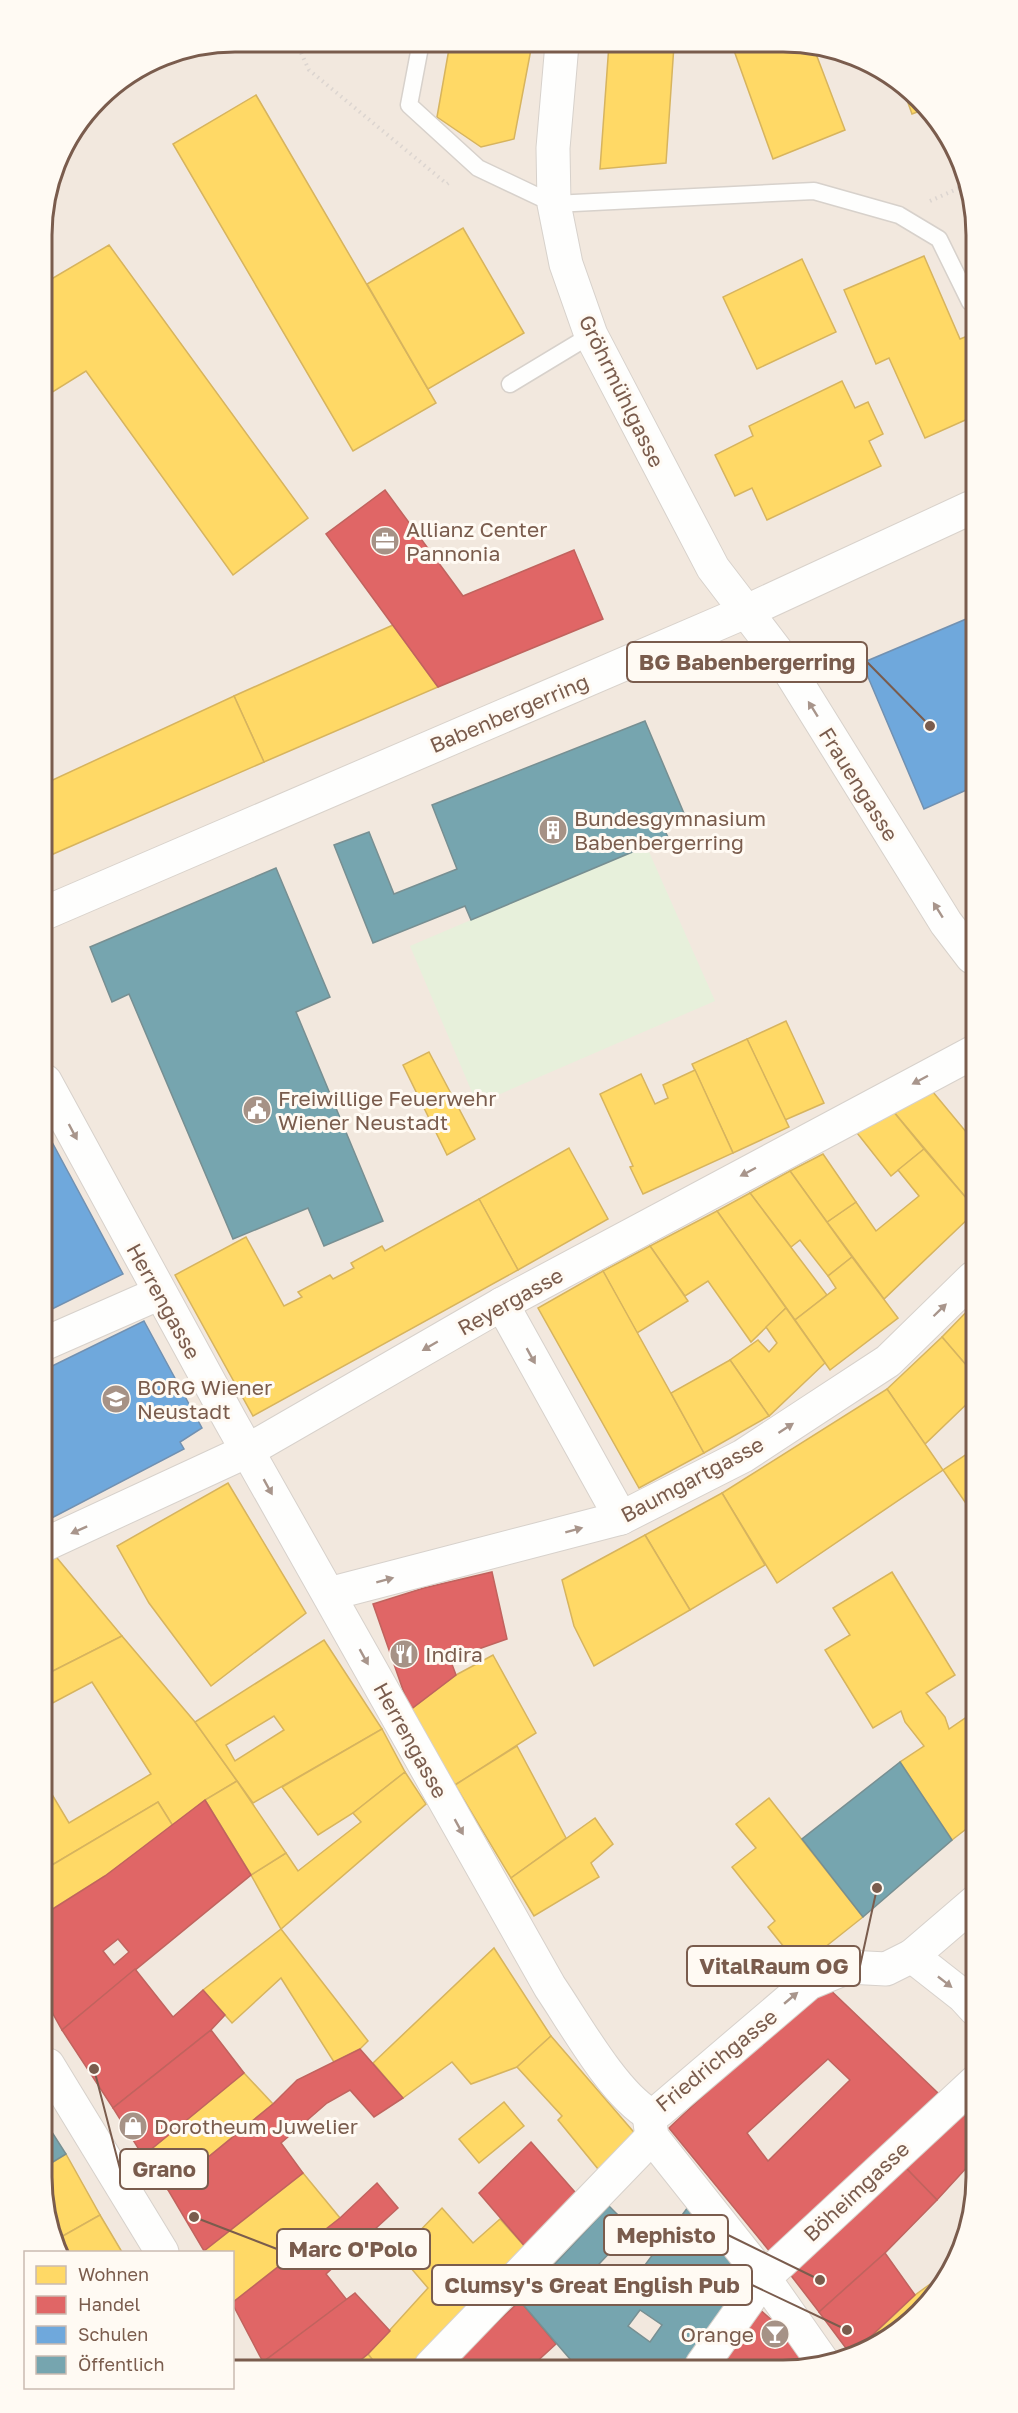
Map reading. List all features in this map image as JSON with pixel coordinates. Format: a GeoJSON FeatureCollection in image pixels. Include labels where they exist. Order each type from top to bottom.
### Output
{"type":"FeatureCollection","features":[{"type":"Feature","properties":{"kind":"street","name":"Gröhrmühlgasse"},"geometry":{"type":"LineString","coordinates":[[561,52],[553,148],[554,204],[566,264],[591,335],[713,568],[745,612]]}},
{"type":"Feature","properties":{"kind":"street","name":"Babenbergerring"},"geometry":{"type":"LineString","coordinates":[[53,910],[745,612],[966,510]]}},
{"type":"Feature","properties":{"kind":"street","name":"Frauengasse"},"geometry":{"type":"LineString","coordinates":[[745,612],[781,657],[946,923],[966,949]]}},
{"type":"Feature","properties":{"kind":"street","name":"Reyergasse"},"geometry":{"type":"LineString","coordinates":[[53,1541],[248,1451],[502,1305],[966,1056]]}},
{"type":"Feature","properties":{"kind":"street","name":"Herrengasse"},"geometry":{"type":"LineString","coordinates":[[53,1096],[248,1451],[550,1987],[605,2068],[638,2107],[764,2277],[819,2356]]}},
{"type":"Feature","properties":{"kind":"street","name":"Baumgartgasse"},"geometry":{"type":"LineString","coordinates":[[328,1594],[621,1518],[743,1456],[888,1361],[965,1285]]}},
{"type":"Feature","properties":{"kind":"street"},"geometry":{"type":"LineString","coordinates":[[53,1340],[160,1293]]}},
{"type":"Feature","properties":{"kind":"street"},"geometry":{"type":"LineString","coordinates":[[502,1305],[621,1518]]}},
{"type":"Feature","properties":{"kind":"street","name":"Friedrichgasse"},"geometry":{"type":"LineString","coordinates":[[436,2360],[651,2125],[659,2110],[809,1983],[848,1967],[885,1969],[912,1956],[965,1910]]}},
{"type":"Feature","properties":{"kind":"street"},"geometry":{"type":"LineString","coordinates":[[912,1956],[965,1998]]}},
{"type":"Feature","properties":{"kind":"street"},"geometry":{"type":"LineString","coordinates":[[53,2073],[161,2251]]}},
{"type":"Feature","properties":{"kind":"street","name":"Böheimgasse"},"geometry":{"type":"LineString","coordinates":[[706,2360],[764,2277],[965,2091]]}},
{"type":"Feature","properties":{"kind":"lane"},"geometry":{"type":"LineString","coordinates":[[419,53],[409,105],[478,168],[554,204],[814,191],[899,215],[939,239],[966,294]]}},
{"type":"Feature","properties":{"kind":"lane"},"geometry":{"type":"LineString","coordinates":[[510,384],[591,335]]}},
{"type":"Feature","properties":{"kind":"path"},"geometry":{"type":"LineString","coordinates":[[302,53],[309,70],[447,184],[478,168]]}},
{"type":"Feature","properties":{"kind":"shaded area"},"geometry":{"type":"Polygon","coordinates":[[[783,52],[819,56],[864,71],[894,90],[912,106],[941,144],[952,165],[959,188],[966,235],[965,2190],[956,2237],[935,2279],[903,2315],[884,2330],[842,2351],[807,2359],[783,2360],[234,2360],[234,2251],[67,2251],[59,2225],[54,2202],[53,2178],[53,223],[59,188],[66,165],[90,124],[115,98],[134,83],[165,66],[199,56],[223,53],[783,52]]]}},
{"type":"Feature","properties":{"kind":"green space"},"geometry":{"type":"Polygon","coordinates":[[[646,845],[715,1001],[477,1104],[410,946],[646,845]]]}},
{"type":"Feature","properties":{"kind":"building: Wohnen"},"geometry":{"type":"Polygon","coordinates":[[[530,52],[514,139],[481,147],[437,117],[448,53],[530,52]]]}},
{"type":"Feature","properties":{"kind":"building: Wohnen"},"geometry":{"type":"Polygon","coordinates":[[[608,52],[674,52],[666,163],[600,169],[608,52]]]}},
{"type":"Feature","properties":{"kind":"building: Wohnen"},"geometry":{"type":"Polygon","coordinates":[[[735,52],[783,52],[817,56],[845,130],[773,159],[735,52]]]}},
{"type":"Feature","properties":{"kind":"building: Wohnen"},"geometry":{"type":"Polygon","coordinates":[[[256,95],[436,403],[353,451],[173,144],[256,95]]]}},
{"type":"Feature","properties":{"kind":"building: Wohnen"},"geometry":{"type":"Polygon","coordinates":[[[908,102],[917,112],[912,114],[908,102]]]}},
{"type":"Feature","properties":{"kind":"building: Wohnen"},"geometry":{"type":"Polygon","coordinates":[[[463,228],[524,333],[428,389],[367,284],[463,228]]]}},
{"type":"Feature","properties":{"kind":"building: Wohnen"},"geometry":{"type":"Polygon","coordinates":[[[109,245],[308,518],[233,575],[86,371],[53,392],[53,278],[109,245]]]}},
{"type":"Feature","properties":{"kind":"building: Wohnen"},"geometry":{"type":"Polygon","coordinates":[[[924,256],[960,339],[966,337],[966,420],[925,438],[889,358],[876,364],[844,290],[924,256]]]}},
{"type":"Feature","properties":{"kind":"building: Wohnen"},"geometry":{"type":"Polygon","coordinates":[[[802,259],[836,332],[757,369],[723,297],[802,259]]]}},
{"type":"Feature","properties":{"kind":"building: Wohnen"},"geometry":{"type":"Polygon","coordinates":[[[842,381],[855,408],[868,402],[883,434],[869,441],[881,466],[767,520],[752,488],[735,496],[715,455],[753,436],[749,426],[842,381]]]}},
{"type":"Feature","properties":{"kind":"building: Wohnen"},"geometry":{"type":"Polygon","coordinates":[[[393,625],[438,687],[264,762],[234,696],[393,625]]]}},
{"type":"Feature","properties":{"kind":"building: Wohnen"},"geometry":{"type":"Polygon","coordinates":[[[234,696],[264,762],[53,854],[53,780],[234,696]]]}},
{"type":"Feature","properties":{"kind":"building: Wohnen"},"geometry":{"type":"Polygon","coordinates":[[[786,1021],[824,1103],[785,1120],[747,1039],[786,1021]]]}},
{"type":"Feature","properties":{"kind":"building: Wohnen"},"geometry":{"type":"Polygon","coordinates":[[[747,1039],[789,1127],[733,1153],[692,1064],[747,1039]]]}},
{"type":"Feature","properties":{"kind":"building: Wohnen"},"geometry":{"type":"Polygon","coordinates":[[[429,1052],[475,1139],[447,1155],[403,1065],[429,1052]]]}},
{"type":"Feature","properties":{"kind":"building: Wohnen"},"geometry":{"type":"Polygon","coordinates":[[[695,1070],[733,1153],[643,1194],[630,1167],[633,1166],[600,1094],[641,1074],[655,1104],[668,1098],[663,1085],[695,1070]]]}},
{"type":"Feature","properties":{"kind":"building: Wohnen"},"geometry":{"type":"Polygon","coordinates":[[[928,1086],[966,1131],[966,1197],[888,1105],[928,1086]]]}},
{"type":"Feature","properties":{"kind":"building: Wohnen"},"geometry":{"type":"Polygon","coordinates":[[[888,1105],[924,1149],[891,1176],[850,1124],[888,1105]]]}},
{"type":"Feature","properties":{"kind":"building: Wohnen"},"geometry":{"type":"Polygon","coordinates":[[[569,1148],[608,1219],[518,1270],[479,1199],[569,1148]]]}},
{"type":"Feature","properties":{"kind":"building: Wohnen"},"geometry":{"type":"Polygon","coordinates":[[[924,1149],[966,1197],[965,1221],[884,1299],[827,1222],[856,1202],[876,1231],[919,1196],[898,1170],[924,1149]]]}},
{"type":"Feature","properties":{"kind":"building: Wohnen"},"geometry":{"type":"Polygon","coordinates":[[[823,1154],[856,1202],[827,1222],[790,1171],[823,1154]]]}},
{"type":"Feature","properties":{"kind":"building: Wohnen"},"geometry":{"type":"Polygon","coordinates":[[[790,1171],[852,1257],[828,1276],[800,1240],[791,1247],[750,1193],[790,1171]]]}},
{"type":"Feature","properties":{"kind":"building: Wohnen"},"geometry":{"type":"Polygon","coordinates":[[[750,1193],[827,1295],[795,1320],[717,1211],[750,1193]]]}},
{"type":"Feature","properties":{"kind":"building: Wohnen"},"geometry":{"type":"Polygon","coordinates":[[[479,1199],[518,1270],[253,1416],[175,1275],[246,1237],[284,1306],[302,1297],[298,1292],[330,1275],[333,1279],[354,1268],[351,1263],[382,1246],[385,1251],[479,1199]]]}},
{"type":"Feature","properties":{"kind":"building: Wohnen"},"geometry":{"type":"Polygon","coordinates":[[[717,1211],[786,1308],[751,1342],[708,1281],[685,1296],[650,1246],[717,1211]]]}},
{"type":"Feature","properties":{"kind":"building: Wohnen"},"geometry":{"type":"Polygon","coordinates":[[[650,1246],[688,1301],[637,1333],[603,1271],[650,1246]]]}},
{"type":"Feature","properties":{"kind":"building: Wohnen"},"geometry":{"type":"Polygon","coordinates":[[[852,1257],[898,1318],[830,1370],[795,1320],[836,1288],[828,1276],[852,1257]]]}},
{"type":"Feature","properties":{"kind":"building: Wohnen"},"geometry":{"type":"Polygon","coordinates":[[[603,1271],[704,1453],[639,1488],[538,1308],[603,1271]]]}},
{"type":"Feature","properties":{"kind":"building: Wohnen"},"geometry":{"type":"Polygon","coordinates":[[[786,1308],[825,1363],[769,1416],[730,1360],[758,1340],[769,1352],[777,1343],[766,1327],[786,1308]]]}},
{"type":"Feature","properties":{"kind":"building: Wohnen"},"geometry":{"type":"Polygon","coordinates":[[[965,1313],[965,1364],[942,1337],[965,1313]]]}},
{"type":"Feature","properties":{"kind":"building: Wohnen"},"geometry":{"type":"Polygon","coordinates":[[[942,1337],[965,1364],[965,1405],[925,1444],[887,1389],[942,1337]]]}},
{"type":"Feature","properties":{"kind":"building: Wohnen"},"geometry":{"type":"Polygon","coordinates":[[[730,1360],[769,1416],[704,1453],[671,1393],[730,1360]]]}},
{"type":"Feature","properties":{"kind":"building: Wohnen"},"geometry":{"type":"Polygon","coordinates":[[[887,1389],[943,1470],[777,1583],[722,1493],[887,1389]]]}},
{"type":"Feature","properties":{"kind":"building: Wohnen"},"geometry":{"type":"Polygon","coordinates":[[[965,1455],[965,1502],[943,1470],[965,1455]]]}},
{"type":"Feature","properties":{"kind":"building: Wohnen"},"geometry":{"type":"Polygon","coordinates":[[[228,1483],[306,1613],[211,1686],[149,1603],[117,1546],[228,1483]]]}},
{"type":"Feature","properties":{"kind":"building: Wohnen"},"geometry":{"type":"Polygon","coordinates":[[[722,1493],[765,1565],[690,1610],[645,1535],[722,1493]]]}},
{"type":"Feature","properties":{"kind":"building: Wohnen"},"geometry":{"type":"Polygon","coordinates":[[[645,1535],[690,1610],[594,1666],[574,1626],[562,1580],[645,1535]]]}},
{"type":"Feature","properties":{"kind":"building: Wohnen"},"geometry":{"type":"Polygon","coordinates":[[[53,1557],[57,1558],[122,1636],[53,1671],[53,1557]]]}},
{"type":"Feature","properties":{"kind":"building: Wohnen"},"geometry":{"type":"Polygon","coordinates":[[[892,1572],[955,1675],[926,1693],[945,1717],[949,1729],[965,1718],[965,1830],[952,1840],[900,1762],[924,1746],[905,1722],[901,1711],[873,1728],[825,1650],[850,1635],[833,1608],[892,1572]]]}},
{"type":"Feature","properties":{"kind":"building: Wohnen"},"geometry":{"type":"Polygon","coordinates":[[[122,1636],[195,1722],[237,1781],[205,1800],[173,1826],[158,1802],[53,1864],[53,1796],[69,1823],[151,1774],[92,1682],[53,1703],[53,1671],[122,1636]]]}},
{"type":"Feature","properties":{"kind":"building: Wohnen"},"geometry":{"type":"Polygon","coordinates":[[[324,1640],[382,1729],[253,1803],[195,1722],[324,1640]],[[274,1716],[226,1745],[235,1761],[284,1730],[274,1716]]]}},
{"type":"Feature","properties":{"kind":"building: Wohnen"},"geometry":{"type":"Polygon","coordinates":[[[493,1655],[536,1733],[455,1785],[410,1710],[456,1675],[493,1655]]]}},
{"type":"Feature","properties":{"kind":"building: Wohnen"},"geometry":{"type":"Polygon","coordinates":[[[382,1729],[405,1772],[353,1813],[318,1835],[282,1787],[382,1729]]]}},
{"type":"Feature","properties":{"kind":"building: Wohnen"},"geometry":{"type":"Polygon","coordinates":[[[517,1746],[566,1838],[511,1878],[455,1785],[517,1746]]]}},
{"type":"Feature","properties":{"kind":"building: Wohnen"},"geometry":{"type":"Polygon","coordinates":[[[405,1772],[426,1804],[281,1929],[251,1875],[286,1853],[298,1871],[361,1822],[353,1813],[405,1772]]]}},
{"type":"Feature","properties":{"kind":"building: Wohnen"},"geometry":{"type":"Polygon","coordinates":[[[237,1781],[286,1853],[251,1875],[205,1800],[237,1781]]]}},
{"type":"Feature","properties":{"kind":"building: Wohnen"},"geometry":{"type":"Polygon","coordinates":[[[769,1798],[863,1917],[800,1967],[768,1927],[775,1921],[732,1867],[756,1848],[736,1824],[769,1798]]]}},
{"type":"Feature","properties":{"kind":"building: Wohnen"},"geometry":{"type":"Polygon","coordinates":[[[158,1802],[173,1826],[105,1876],[53,1909],[53,1864],[158,1802]]]}},
{"type":"Feature","properties":{"kind":"building: Wohnen"},"geometry":{"type":"Polygon","coordinates":[[[595,1818],[613,1844],[591,1863],[599,1877],[534,1916],[511,1878],[595,1818]]]}},
{"type":"Feature","properties":{"kind":"building: Wohnen"},"geometry":{"type":"Polygon","coordinates":[[[281,1929],[368,2041],[360,2049],[334,2062],[281,1978],[232,2023],[203,1990],[281,1929]]]}},
{"type":"Feature","properties":{"kind":"building: Wohnen"},"geometry":{"type":"Polygon","coordinates":[[[494,1948],[551,2036],[517,2067],[471,2084],[452,2062],[403,2098],[373,2063],[494,1948]]]}},
{"type":"Feature","properties":{"kind":"building: Wohnen"},"geometry":{"type":"Polygon","coordinates":[[[551,2036],[638,2137],[603,2175],[558,2120],[562,2116],[517,2067],[551,2036]]]}},
{"type":"Feature","properties":{"kind":"building: Wohnen"},"geometry":{"type":"Polygon","coordinates":[[[244,2073],[273,2104],[168,2190],[143,2156],[244,2073]]]}},
{"type":"Feature","properties":{"kind":"building: Wohnen"},"geometry":{"type":"Polygon","coordinates":[[[504,2102],[524,2126],[479,2163],[459,2139],[504,2102]]]}},
{"type":"Feature","properties":{"kind":"building: Wohnen"},"geometry":{"type":"Polygon","coordinates":[[[66,2154],[100,2215],[62,2236],[54,2202],[53,2162],[66,2154]]]}},
{"type":"Feature","properties":{"kind":"building: Wohnen"},"geometry":{"type":"Polygon","coordinates":[[[303,2173],[340,2218],[234,2301],[234,2251],[204,2251],[303,2173]]]}},
{"type":"Feature","properties":{"kind":"building: Wohnen"},"geometry":{"type":"Polygon","coordinates":[[[442,2208],[473,2243],[500,2219],[528,2250],[423,2360],[373,2360],[368,2354],[428,2288],[398,2253],[442,2208]]]}},
{"type":"Feature","properties":{"kind":"building: Wohnen"},"geometry":{"type":"Polygon","coordinates":[[[100,2215],[121,2251],[67,2251],[62,2236],[100,2215]]]}},
{"type":"Feature","properties":{"kind":"building: Wohnen"},"geometry":{"type":"Polygon","coordinates":[[[932,2283],[903,2315],[869,2339],[915,2295],[932,2283]]]}},
{"type":"Feature","properties":{"kind":"building: Wohnen"},"geometry":{"type":"Polygon","coordinates":[[[368,2354],[373,2360],[361,2360],[368,2354]]]}},
{"type":"Feature","properties":{"kind":"building: Handel"},"geometry":{"type":"Polygon","coordinates":[[[385,490],[463,596],[574,550],[603,619],[438,687],[326,534],[385,490]]]}},
{"type":"Feature","properties":{"kind":"building: Handel"},"geometry":{"type":"Polygon","coordinates":[[[492,1572],[507,1639],[450,1659],[456,1675],[410,1710],[373,1604],[424,1588],[492,1572]]]}},
{"type":"Feature","properties":{"kind":"building: Handel"},"geometry":{"type":"Polygon","coordinates":[[[205,1800],[251,1875],[62,2030],[53,2014],[53,1909],[105,1876],[205,1800]],[[118,1939],[103,1951],[114,1965],[129,1952],[118,1939]]]}},
{"type":"Feature","properties":{"kind":"building: Handel"},"geometry":{"type":"Polygon","coordinates":[[[135,1969],[173,2017],[203,1990],[225,2015],[211,2030],[113,2108],[62,2030],[135,1969]]]}},
{"type":"Feature","properties":{"kind":"building: Handel"},"geometry":{"type":"Polygon","coordinates":[[[823,1983],[938,2093],[771,2253],[669,2128],[823,1983]],[[828,2059],[747,2133],[768,2161],[850,2080],[828,2059]]]}},
{"type":"Feature","properties":{"kind":"building: Handel"},"geometry":{"type":"Polygon","coordinates":[[[211,2030],[244,2073],[143,2156],[113,2108],[211,2030]]]}},
{"type":"Feature","properties":{"kind":"building: Handel"},"geometry":{"type":"Polygon","coordinates":[[[360,2049],[403,2098],[374,2117],[350,2090],[327,2103],[281,2143],[303,2173],[204,2251],[168,2190],[273,2104],[297,2080],[360,2049]]]}},
{"type":"Feature","properties":{"kind":"building: Handel"},"geometry":{"type":"Polygon","coordinates":[[[965,2113],[965,2169],[937,2200],[906,2168],[965,2113]]]}},
{"type":"Feature","properties":{"kind":"building: Handel"},"geometry":{"type":"Polygon","coordinates":[[[531,2142],[581,2199],[528,2250],[479,2193],[531,2142]]]}},
{"type":"Feature","properties":{"kind":"building: Handel"},"geometry":{"type":"Polygon","coordinates":[[[906,2168],[937,2200],[885,2253],[819,2312],[786,2269],[906,2168]]]}},
{"type":"Feature","properties":{"kind":"building: Handel"},"geometry":{"type":"Polygon","coordinates":[[[377,2183],[398,2208],[326,2274],[347,2300],[266,2360],[262,2360],[234,2307],[234,2301],[340,2218],[377,2183]]]}},
{"type":"Feature","properties":{"kind":"building: Handel"},"geometry":{"type":"Polygon","coordinates":[[[885,2253],[915,2295],[866,2341],[847,2349],[819,2312],[885,2253]]]}},
{"type":"Feature","properties":{"kind":"building: Handel"},"geometry":{"type":"Polygon","coordinates":[[[355,2293],[390,2331],[361,2360],[266,2360],[355,2293]]]}},
{"type":"Feature","properties":{"kind":"building: Handel"},"geometry":{"type":"Polygon","coordinates":[[[520,2301],[556,2344],[539,2360],[456,2360],[520,2301]]]}},
{"type":"Feature","properties":{"kind":"building: Handel"},"geometry":{"type":"Polygon","coordinates":[[[757,2307],[783,2330],[805,2359],[783,2360],[719,2360],[757,2307]]]}},
{"type":"Feature","properties":{"kind":"building: Schulen"},"geometry":{"type":"Polygon","coordinates":[[[966,619],[966,790],[924,809],[862,663],[966,619]]]}},
{"type":"Feature","properties":{"kind":"building: Schulen"},"geometry":{"type":"Polygon","coordinates":[[[53,1144],[123,1274],[53,1309],[53,1144]]]}},
{"type":"Feature","properties":{"kind":"building: Schulen","name":"BORG Wiener Neustadt"},"geometry":{"type":"Polygon","coordinates":[[[144,1321],[202,1428],[180,1442],[184,1449],[53,1517],[53,1366],[144,1321]]]}},
{"type":"Feature","properties":{"kind":"building: Öffentlich","name":"Bundesgymnasium Babenbergerring"},"geometry":{"type":"Polygon","coordinates":[[[645,721],[686,818],[663,827],[668,837],[471,920],[465,906],[373,943],[334,845],[369,832],[394,894],[457,869],[432,805],[645,721]]]}},
{"type":"Feature","properties":{"kind":"building: Öffentlich","name":"Freiwillige Feuerwehr Wiener Neustadt"},"geometry":{"type":"Polygon","coordinates":[[[276,868],[330,997],[296,1012],[383,1221],[324,1246],[308,1208],[233,1239],[129,994],[112,1002],[90,947],[276,868]]]}},
{"type":"Feature","properties":{"kind":"building: Öffentlich"},"geometry":{"type":"Polygon","coordinates":[[[900,1762],[952,1840],[863,1917],[802,1839],[900,1762]]]}},
{"type":"Feature","properties":{"kind":"building: Öffentlich"},"geometry":{"type":"Polygon","coordinates":[[[53,2134],[66,2154],[53,2162],[53,2134]]]}},
{"type":"Feature","properties":{"kind":"building: Öffentlich"},"geometry":{"type":"Polygon","coordinates":[[[691,2203],[752,2277],[700,2360],[571,2360],[520,2301],[609,2206],[632,2229],[568,2297],[577,2305],[596,2281],[622,2296],[691,2203]],[[640,2310],[628,2326],[650,2342],[662,2325],[640,2310]]]}},
{"type":"Feature","properties":{"kind":"place","name":"Allianz Center Pannonia"},"geometry":{"type":"Point","coordinates":[385,541]}},
{"type":"Feature","properties":{"kind":"place","name":"BG Babenbergerring"},"geometry":{"type":"Point","coordinates":[930,726]}},
{"type":"Feature","properties":{"kind":"place","name":"Bundesgymnasium Babenbergerring"},"geometry":{"type":"Point","coordinates":[553,830]}},
{"type":"Feature","properties":{"kind":"place","name":"Freiwillige Feuerwehr Wiener Neustadt"},"geometry":{"type":"Point","coordinates":[257,1110]}},
{"type":"Feature","properties":{"kind":"place","name":"BORG Wiener Neustadt"},"geometry":{"type":"Point","coordinates":[116,1399]}},
{"type":"Feature","properties":{"kind":"place","name":"Indira"},"geometry":{"type":"Point","coordinates":[404,1654]}},
{"type":"Feature","properties":{"kind":"place","name":"VitalRaum OG"},"geometry":{"type":"Point","coordinates":[877,1888]}},
{"type":"Feature","properties":{"kind":"place","name":"Grano"},"geometry":{"type":"Point","coordinates":[94,2069]}},
{"type":"Feature","properties":{"kind":"place","name":"Dorotheum Juwelier"},"geometry":{"type":"Point","coordinates":[133,2126]}},
{"type":"Feature","properties":{"kind":"place","name":"Marc O'Polo"},"geometry":{"type":"Point","coordinates":[194,2217]}},
{"type":"Feature","properties":{"kind":"place","name":"Mephisto"},"geometry":{"type":"Point","coordinates":[820,2280]}},
{"type":"Feature","properties":{"kind":"place","name":"Clumsy's Great English Pub"},"geometry":{"type":"Point","coordinates":[847,2330]}},
{"type":"Feature","properties":{"kind":"place","name":"Orange"},"geometry":{"type":"Point","coordinates":[775,2334]}}]}
